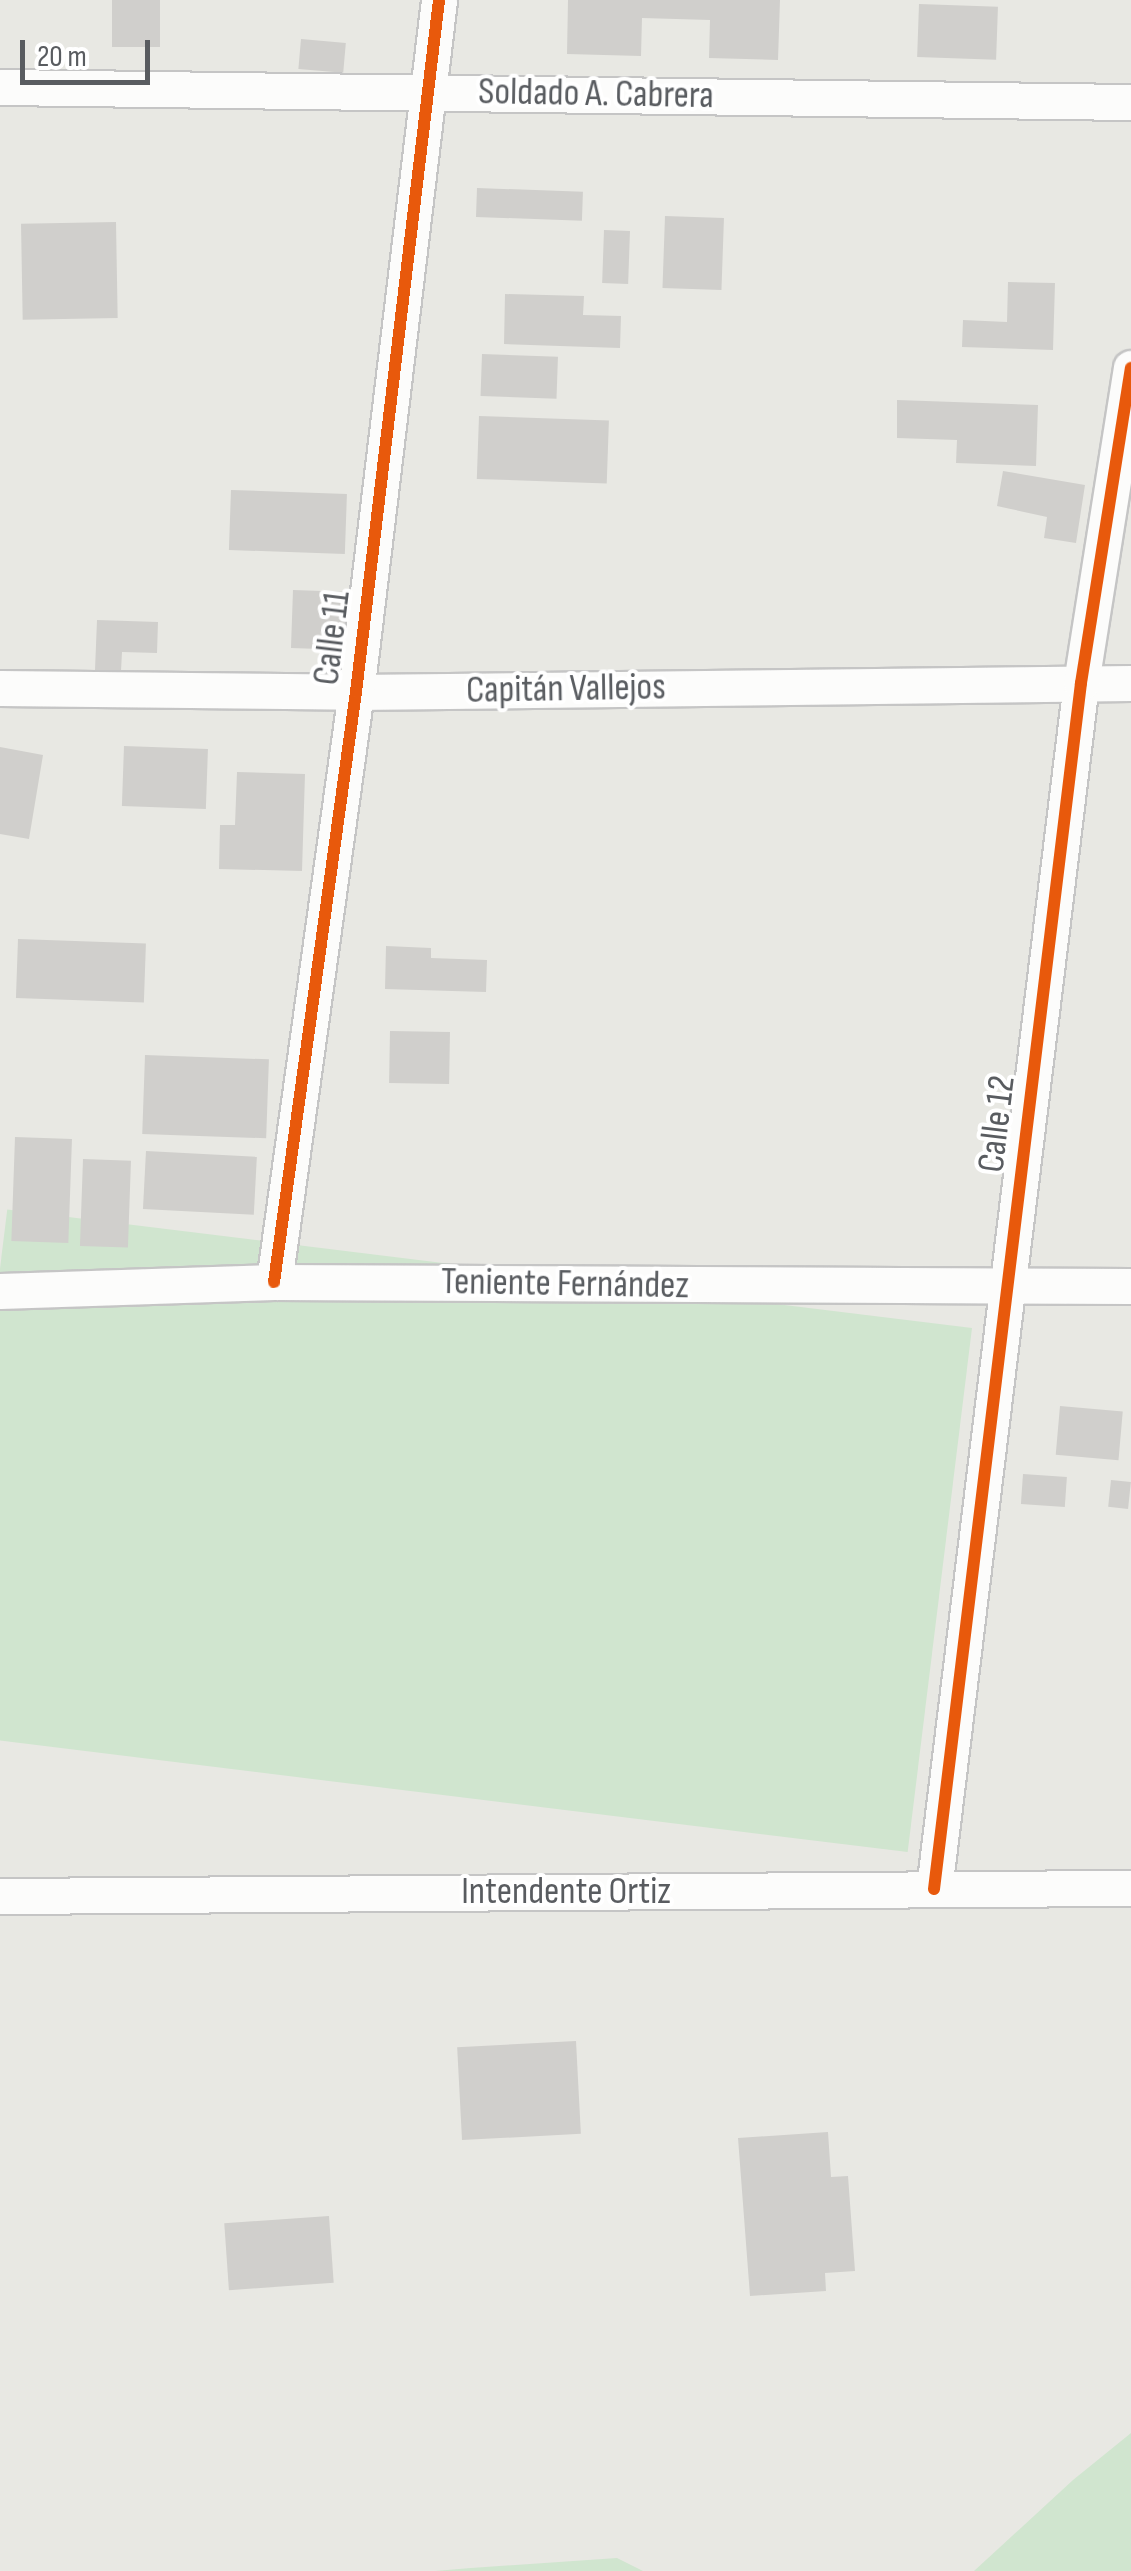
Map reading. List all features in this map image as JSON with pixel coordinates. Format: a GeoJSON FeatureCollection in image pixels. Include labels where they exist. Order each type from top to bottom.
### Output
{"type":"FeatureCollection","features":[{"type":"Feature","properties":{"kind":"street","name":"Calle 11"},"geometry":{"type":"LineString","coordinates":[[274,1282],[356,692],[440,0]]}},
{"type":"Feature","properties":{"kind":"street","name":"Soldado A. Cabrera"},"geometry":{"type":"LineString","coordinates":[[0,87],[1131,102]]}},
{"type":"Feature","properties":{"kind":"street","name":"Calle 12"},"geometry":{"type":"LineString","coordinates":[[934,1889],[1081,683],[1131,368]]}},
{"type":"Feature","properties":{"kind":"street","name":"Capitán Vallejos"},"geometry":{"type":"LineString","coordinates":[[0,688],[356,692],[1131,683]]}},
{"type":"Feature","properties":{"kind":"street","name":"Teniente Fernández"},"geometry":{"type":"LineString","coordinates":[[0,1291],[274,1282],[1131,1286]]}},
{"type":"Feature","properties":{"kind":"street","name":"Intendente Ortiz"},"geometry":{"type":"LineString","coordinates":[[0,1896],[1131,1888]]}},
{"type":"Feature","properties":{"kind":"green space"},"geometry":{"type":"Polygon","coordinates":[[[7,1210],[972,1328],[908,1852],[0,1741],[0,1269],[7,1210]]]}},
{"type":"Feature","properties":{"kind":"green space"},"geometry":{"type":"Polygon","coordinates":[[[1131,2433],[1131,2571],[974,2571],[1073,2480],[1131,2433]]]}},
{"type":"Feature","properties":{"kind":"green space"},"geometry":{"type":"Polygon","coordinates":[[[617,2558],[643,2571],[435,2571],[471,2568],[617,2558]]]}},
{"type":"Feature","properties":{"kind":"building"},"geometry":{"type":"Polygon","coordinates":[[[112,0],[160,0],[160,47],[112,47],[112,0]]]}},
{"type":"Feature","properties":{"kind":"building"},"geometry":{"type":"Polygon","coordinates":[[[568,0],[780,0],[778,60],[709,58],[710,20],[642,18],[641,56],[567,54],[568,0]]]}},
{"type":"Feature","properties":{"kind":"building"},"geometry":{"type":"Polygon","coordinates":[[[919,4],[998,7],[996,60],[917,57],[919,4]]]}},
{"type":"Feature","properties":{"kind":"building"},"geometry":{"type":"Polygon","coordinates":[[[301,39],[346,43],[343,73],[298,69],[301,39]]]}},
{"type":"Feature","properties":{"kind":"building"},"geometry":{"type":"Polygon","coordinates":[[[477,188],[583,192],[582,221],[476,217],[477,188]]]}},
{"type":"Feature","properties":{"kind":"building"},"geometry":{"type":"Polygon","coordinates":[[[665,216],[724,218],[721,290],[662,288],[665,216]]]}},
{"type":"Feature","properties":{"kind":"building"},"geometry":{"type":"Polygon","coordinates":[[[116,222],[118,318],[23,320],[21,224],[116,222]]]}},
{"type":"Feature","properties":{"kind":"building"},"geometry":{"type":"Polygon","coordinates":[[[604,230],[630,231],[628,284],[602,283],[604,230]]]}},
{"type":"Feature","properties":{"kind":"building"},"geometry":{"type":"Polygon","coordinates":[[[1008,282],[1055,283],[1053,350],[962,347],[963,320],[1007,322],[1008,282]]]}},
{"type":"Feature","properties":{"kind":"building"},"geometry":{"type":"Polygon","coordinates":[[[505,294],[584,296],[583,315],[621,316],[620,348],[504,344],[505,294]]]}},
{"type":"Feature","properties":{"kind":"building"},"geometry":{"type":"Polygon","coordinates":[[[482,354],[558,357],[556,399],[481,396],[482,354]]]}},
{"type":"Feature","properties":{"kind":"building"},"geometry":{"type":"Polygon","coordinates":[[[897,400],[1038,405],[1036,466],[956,463],[957,440],[897,438],[897,400]]]}},
{"type":"Feature","properties":{"kind":"building"},"geometry":{"type":"Polygon","coordinates":[[[479,416],[609,421],[607,483],[477,479],[479,416]]]}},
{"type":"Feature","properties":{"kind":"building"},"geometry":{"type":"Polygon","coordinates":[[[1003,471],[1085,485],[1076,543],[1044,538],[1047,517],[997,506],[1003,471]]]}},
{"type":"Feature","properties":{"kind":"building"},"geometry":{"type":"Polygon","coordinates":[[[231,490],[347,494],[345,554],[229,550],[231,490]]]}},
{"type":"Feature","properties":{"kind":"building"},"geometry":{"type":"Polygon","coordinates":[[[293,590],[351,592],[349,650],[291,648],[293,590]]]}},
{"type":"Feature","properties":{"kind":"building"},"geometry":{"type":"Polygon","coordinates":[[[97,620],[158,622],[157,653],[122,652],[121,671],[95,670],[97,620]]]}},
{"type":"Feature","properties":{"kind":"building"},"geometry":{"type":"Polygon","coordinates":[[[124,746],[208,749],[206,809],[122,806],[124,746]]]}},
{"type":"Feature","properties":{"kind":"building"},"geometry":{"type":"Polygon","coordinates":[[[0,747],[43,755],[29,839],[0,834],[0,747]]]}},
{"type":"Feature","properties":{"kind":"building"},"geometry":{"type":"Polygon","coordinates":[[[237,772],[305,774],[302,871],[219,869],[220,825],[235,825],[237,772]]]}},
{"type":"Feature","properties":{"kind":"building"},"geometry":{"type":"Polygon","coordinates":[[[18,939],[146,943],[144,1002],[16,998],[18,939]]]}},
{"type":"Feature","properties":{"kind":"building"},"geometry":{"type":"Polygon","coordinates":[[[386,946],[431,948],[431,958],[487,960],[486,992],[385,989],[386,946]]]}},
{"type":"Feature","properties":{"kind":"building"},"geometry":{"type":"Polygon","coordinates":[[[390,1031],[450,1032],[449,1084],[389,1083],[390,1031]]]}},
{"type":"Feature","properties":{"kind":"building"},"geometry":{"type":"Polygon","coordinates":[[[145,1055],[269,1059],[266,1138],[142,1134],[145,1055]]]}},
{"type":"Feature","properties":{"kind":"building"},"geometry":{"type":"Polygon","coordinates":[[[15,1137],[72,1139],[68,1243],[11,1241],[15,1137]]]}},
{"type":"Feature","properties":{"kind":"building"},"geometry":{"type":"Polygon","coordinates":[[[146,1151],[257,1157],[254,1215],[143,1209],[146,1151]]]}},
{"type":"Feature","properties":{"kind":"building"},"geometry":{"type":"Polygon","coordinates":[[[83,1159],[131,1161],[128,1248],[80,1246],[83,1159]]]}},
{"type":"Feature","properties":{"kind":"building"},"geometry":{"type":"Polygon","coordinates":[[[1060,1406],[1123,1411],[1118,1460],[1056,1455],[1060,1406]]]}},
{"type":"Feature","properties":{"kind":"building"},"geometry":{"type":"Polygon","coordinates":[[[1023,1474],[1067,1477],[1065,1507],[1021,1504],[1023,1474]]]}},
{"type":"Feature","properties":{"kind":"building"},"geometry":{"type":"Polygon","coordinates":[[[1111,1480],[1131,1482],[1128,1509],[1108,1507],[1111,1480]]]}},
{"type":"Feature","properties":{"kind":"building"},"geometry":{"type":"Polygon","coordinates":[[[576,2041],[581,2134],[462,2140],[457,2047],[576,2041]]]}},
{"type":"Feature","properties":{"kind":"building"},"geometry":{"type":"Polygon","coordinates":[[[828,2132],[831,2177],[848,2176],[855,2271],[825,2273],[826,2291],[750,2296],[738,2138],[828,2132]]]}},
{"type":"Feature","properties":{"kind":"building"},"geometry":{"type":"Polygon","coordinates":[[[329,2216],[334,2283],[229,2290],[224,2223],[329,2216]]]}},
{"type":"Feature","properties":{"kind":"cycle path"},"geometry":{"type":"LineString","coordinates":[[274,1282],[356,692],[439,0]]}},
{"type":"Feature","properties":{"kind":"cycle path"},"geometry":{"type":"LineString","coordinates":[[934,1889],[1081,683],[1131,368]]}}]}
